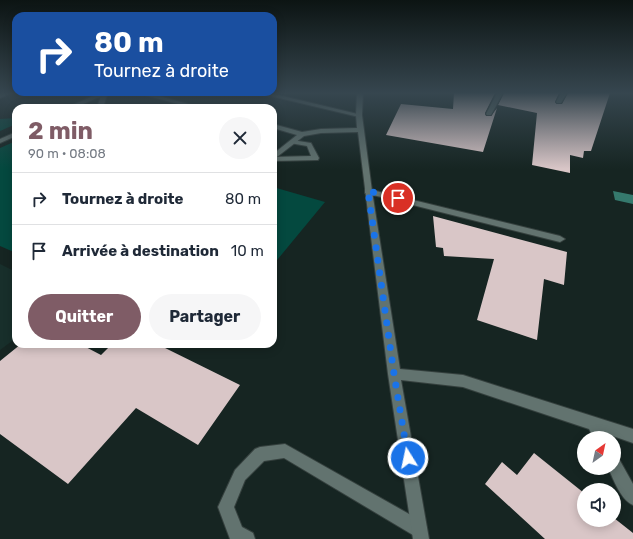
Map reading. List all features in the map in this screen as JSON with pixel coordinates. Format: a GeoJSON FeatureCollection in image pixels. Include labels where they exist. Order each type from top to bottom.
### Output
{"type":"FeatureCollection","features":[{"type":"Feature","properties":{"kind":"street"},"geometry":{"type":"LineString","coordinates":[[359,118],[394,374],[420,534]]}},
{"type":"Feature","properties":{"kind":"street"},"geometry":{"type":"LineString","coordinates":[[277,127],[302,134],[321,131],[361,130]]}},
{"type":"Feature","properties":{"kind":"street"},"geometry":{"type":"LineString","coordinates":[[277,155],[302,134]]}},
{"type":"Feature","properties":{"kind":"street"},"geometry":{"type":"LineString","coordinates":[[0,141],[12,136]]}},
{"type":"Feature","properties":{"kind":"street"},"geometry":{"type":"LineString","coordinates":[[277,159],[315,158],[309,144],[292,142]]}},
{"type":"Feature","properties":{"kind":"street"},"geometry":{"type":"LineString","coordinates":[[368,191],[560,239]]}},
{"type":"Feature","properties":{"kind":"street"},"geometry":{"type":"LineString","coordinates":[[394,374],[462,381],[594,422],[633,436]]}},
{"type":"Feature","properties":{"kind":"street"},"geometry":{"type":"LineString","coordinates":[[594,422],[598,431]]}},
{"type":"Feature","properties":{"kind":"street"},"geometry":{"type":"LineString","coordinates":[[247,539],[236,533],[226,507],[240,475],[260,454],[285,451],[420,534]]}},
{"type":"Feature","properties":{"kind":"street"},"geometry":{"type":"LineString","coordinates":[[619,475],[633,497]]}},
{"type":"Feature","properties":{"kind":"shaded area"},"geometry":{"type":"Polygon","coordinates":[[[12,118],[12,126],[0,131],[0,119],[12,118]]]}},
{"type":"Feature","properties":{"kind":"shaded area"},"geometry":{"type":"Polygon","coordinates":[[[12,143],[12,251],[0,246],[0,148],[12,143]]]}},
{"type":"Feature","properties":{"kind":"shaded area"},"geometry":{"type":"Polygon","coordinates":[[[277,188],[325,202],[277,260],[277,188]]]}},
{"type":"Feature","properties":{"kind":"shaded area"},"geometry":{"type":"Polygon","coordinates":[[[613,191],[633,195],[633,204],[615,200],[613,191]]]}},
{"type":"Feature","properties":{"kind":"shaded area"},"geometry":{"type":"Polygon","coordinates":[[[0,264],[12,270],[12,341],[0,350],[0,264]]]}},
{"type":"Feature","properties":{"kind":"building"},"geometry":{"type":"Polygon","coordinates":[[[394,118],[494,118],[483,152],[386,135],[394,118]]]}},
{"type":"Feature","properties":{"kind":"building"},"geometry":{"type":"Polygon","coordinates":[[[537,118],[602,118],[591,151],[584,151],[583,158],[570,155],[570,173],[532,165],[537,118]]]}},
{"type":"Feature","properties":{"kind":"building"},"geometry":{"type":"Polygon","coordinates":[[[433,216],[567,252],[564,285],[544,279],[537,340],[477,320],[494,259],[444,256],[443,248],[436,247],[433,216]]]}},
{"type":"Feature","properties":{"kind":"building"},"geometry":{"type":"Polygon","coordinates":[[[16,348],[88,348],[101,355],[108,348],[165,348],[240,385],[198,445],[136,408],[68,484],[0,434],[0,361],[16,348]]]}},
{"type":"Feature","properties":{"kind":"building"},"geometry":{"type":"Polygon","coordinates":[[[534,453],[577,487],[577,527],[621,527],[621,524],[633,533],[633,539],[545,539],[485,484],[502,462],[517,475],[534,453]]]}},
{"type":"Feature","properties":{"kind":"route"},"geometry":{"type":"LineString","coordinates":[[398,198],[368,191],[394,374],[408,458]]}}]}
